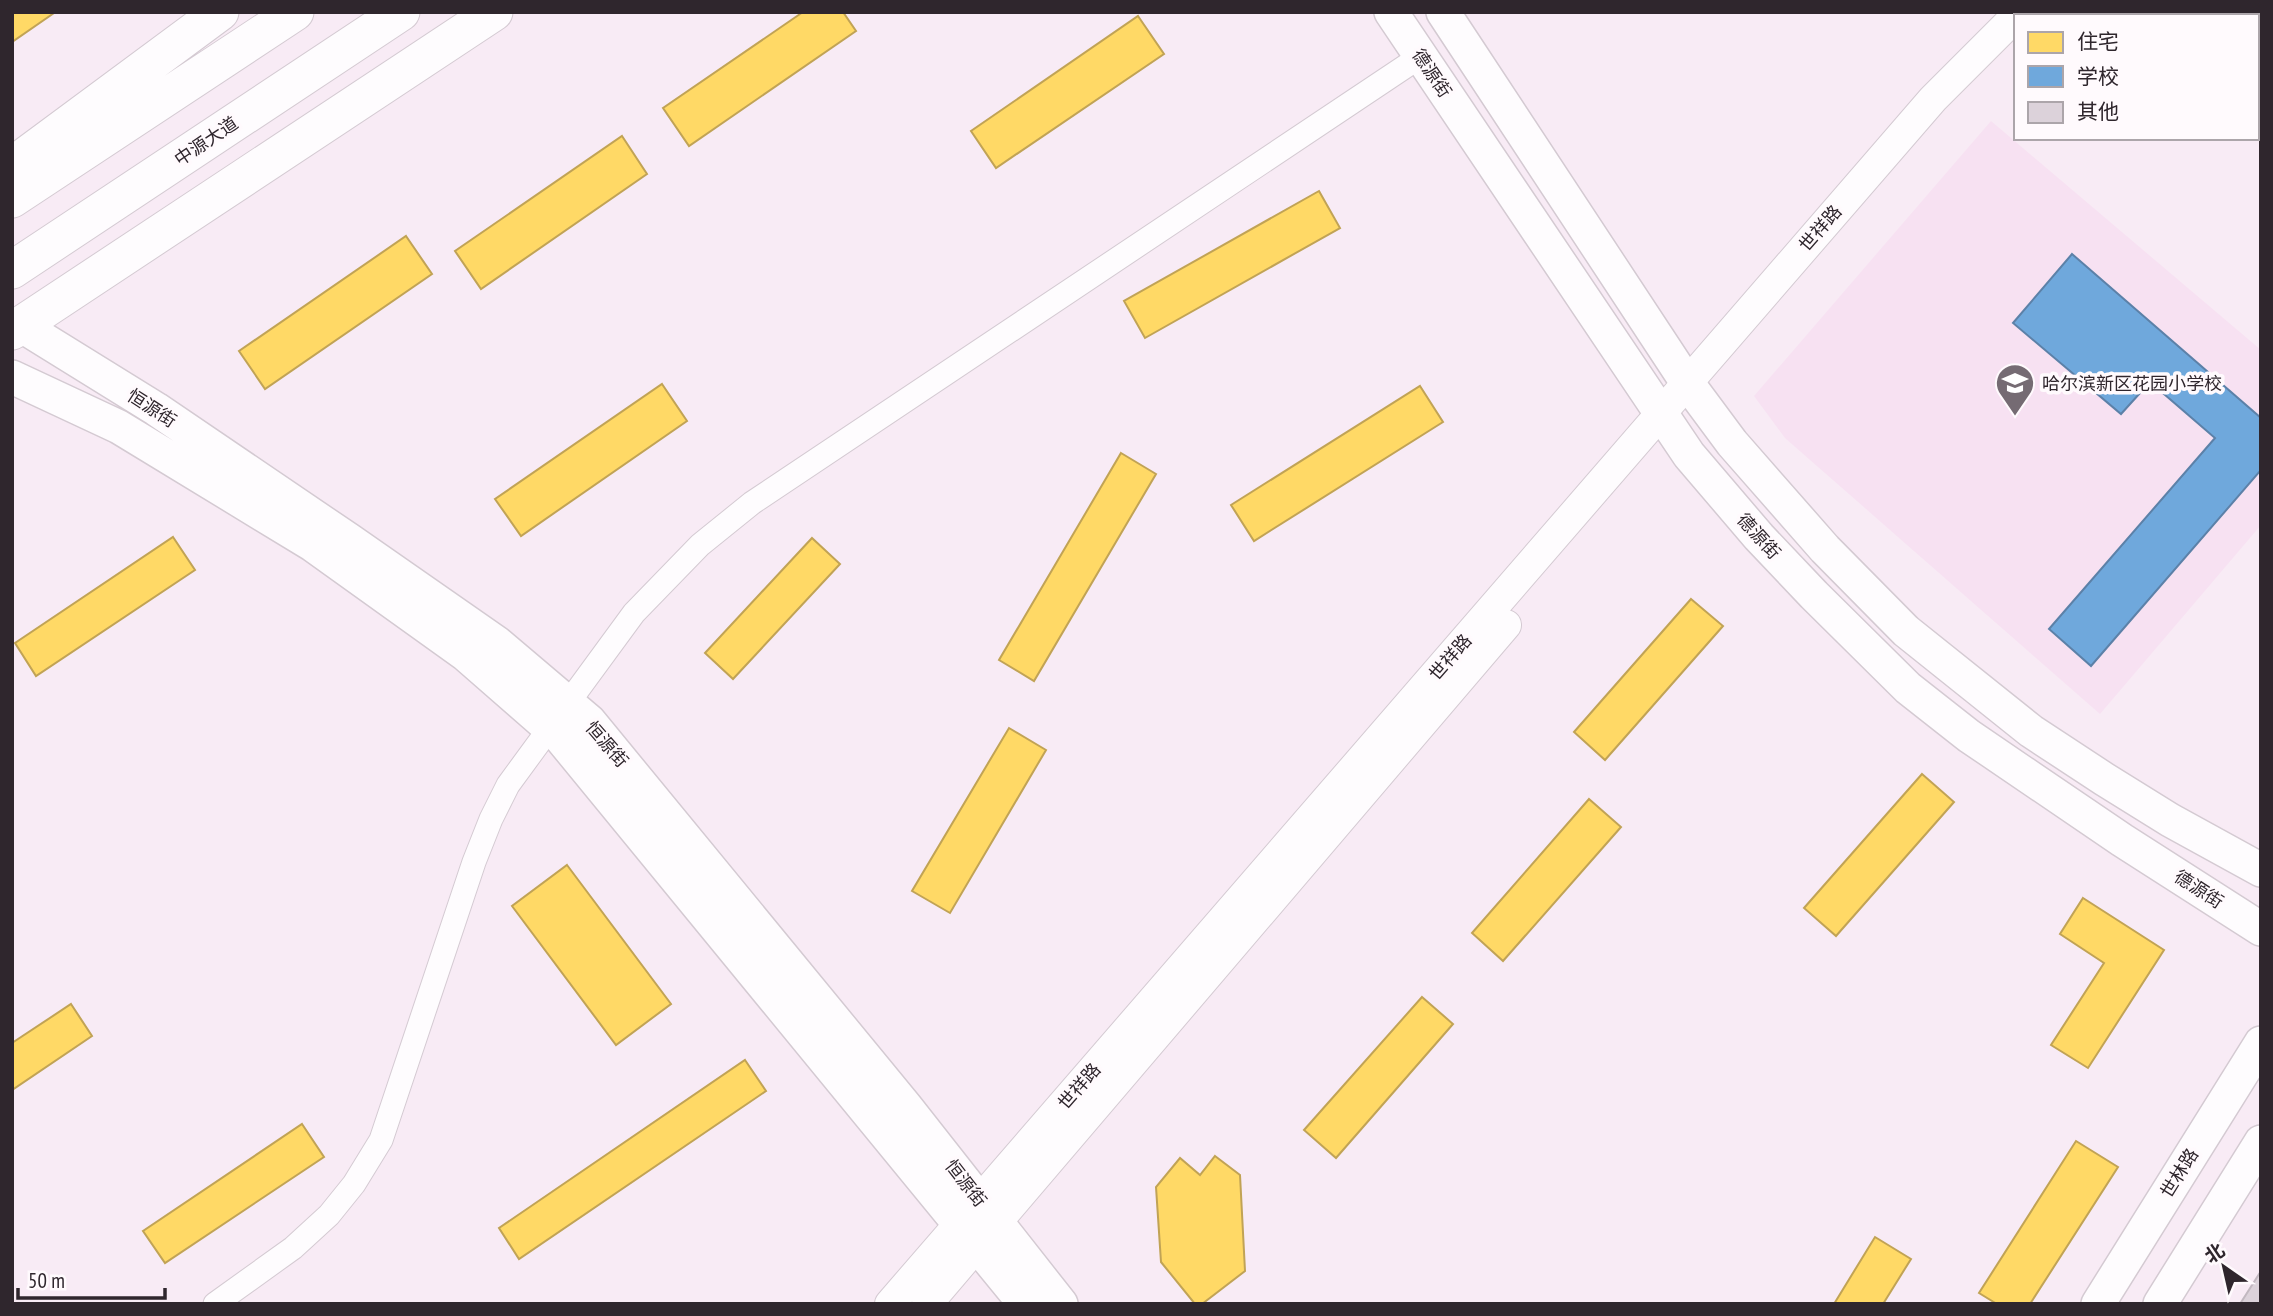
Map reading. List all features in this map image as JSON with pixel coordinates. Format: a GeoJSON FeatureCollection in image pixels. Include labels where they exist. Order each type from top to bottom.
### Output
{"type":"FeatureCollection","features":[{"type":"Feature","properties":{"kind":"main road"},"geometry":{"type":"LineString","coordinates":[[12,166],[220,12]]}},
{"type":"Feature","properties":{"kind":"main road"},"geometry":{"type":"LineString","coordinates":[[12,199],[295,12]]}},
{"type":"Feature","properties":{"kind":"main road","name":"中源大道"},"geometry":{"type":"LineString","coordinates":[[12,270],[401,12]]}},
{"type":"Feature","properties":{"kind":"main road"},"geometry":{"type":"LineString","coordinates":[[15,326],[494,12]]}},
{"type":"Feature","properties":{"kind":"main road","name":"德源街"},"geometry":{"type":"LineString","coordinates":[[1391,12],[1666,422],[1716,488],[1759,537],[1908,688],[1969,736],[2070,806],[2261,929]]}},
{"type":"Feature","properties":{"kind":"main road"},"geometry":{"type":"LineString","coordinates":[[1443,12],[1693,390],[1732,443],[1825,549],[1906,631],[2031,731],[2137,800],[2261,870]]}},
{"type":"Feature","properties":{"kind":"main road","name":"恒源街"},"geometry":{"type":"LineString","coordinates":[[15,326],[156,409],[497,643],[558,715]]}},
{"type":"Feature","properties":{"kind":"main road","name":"恒源街"},"geometry":{"type":"LineString","coordinates":[[12,377],[119,427],[313,545],[465,654],[558,715],[589,721],[690,841],[979,1223],[1025,1304]]}},
{"type":"Feature","properties":{"kind":"main road","name":"世林路"},"geometry":{"type":"LineString","coordinates":[[2098,1304],[2261,1043]]}},
{"type":"Feature","properties":{"kind":"main road"},"geometry":{"type":"LineString","coordinates":[[2160,1304],[2261,1142]]}},
{"type":"Feature","properties":{"kind":"main road","name":"恒源街"},"geometry":{"type":"LineString","coordinates":[[979,1223],[1061,1304]]}},
{"type":"Feature","properties":{"kind":"street","name":"世祥路"},"geometry":{"type":"LineString","coordinates":[[891,1304],[979,1223],[1666,422],[1933,99],[2014,19]]}},
{"type":"Feature","properties":{"kind":"street"},"geometry":{"type":"LineString","coordinates":[[215,1304],[293,1248],[329,1215],[354,1184],[381,1140],[487,830],[509,785],[634,613],[700,545],[752,503],[1421,56]]}},
{"type":"Feature","properties":{"kind":"street","name":"世祥路"},"geometry":{"type":"LineString","coordinates":[[928,1304],[979,1223]]}},
{"type":"Feature","properties":{"kind":"shaded area","name":"哈尔滨新区花园小学校"},"geometry":{"type":"Polygon","coordinates":[[[1991,121],[2261,350],[2261,525],[2100,714],[1785,438],[1754,396],[1991,121]]]}},
{"type":"Feature","properties":{"kind":"building: 住宅"},"geometry":{"type":"Polygon","coordinates":[[[12,12],[54,12],[54,13],[12,42],[12,12]]]}},
{"type":"Feature","properties":{"kind":"building: 住宅"},"geometry":{"type":"Polygon","coordinates":[[[803,12],[843,12],[856,31],[689,146],[663,108],[803,12]]]}},
{"type":"Feature","properties":{"kind":"building: 住宅"},"geometry":{"type":"Polygon","coordinates":[[[1138,16],[1164,54],[996,168],[971,131],[1138,16]]]}},
{"type":"Feature","properties":{"kind":"building: 住宅"},"geometry":{"type":"Polygon","coordinates":[[[622,136],[647,174],[481,289],[455,251],[622,136]]]}},
{"type":"Feature","properties":{"kind":"building: 住宅"},"geometry":{"type":"Polygon","coordinates":[[[1319,191],[1340,228],[1145,338],[1124,301],[1319,191]]]}},
{"type":"Feature","properties":{"kind":"building: 住宅"},"geometry":{"type":"Polygon","coordinates":[[[406,236],[432,274],[265,389],[239,351],[406,236]]]}},
{"type":"Feature","properties":{"kind":"building: 住宅"},"geometry":{"type":"Polygon","coordinates":[[[662,384],[687,421],[521,536],[495,499],[662,384]]]}},
{"type":"Feature","properties":{"kind":"building: 住宅"},"geometry":{"type":"Polygon","coordinates":[[[1420,386],[1443,422],[1254,541],[1231,505],[1420,386]]]}},
{"type":"Feature","properties":{"kind":"building: 住宅"},"geometry":{"type":"Polygon","coordinates":[[[1121,453],[1156,474],[1034,681],[999,660],[1121,453]]]}},
{"type":"Feature","properties":{"kind":"building: 住宅"},"geometry":{"type":"Polygon","coordinates":[[[173,537],[195,570],[36,676],[15,643],[173,537]]]}},
{"type":"Feature","properties":{"kind":"building: 住宅"},"geometry":{"type":"Polygon","coordinates":[[[812,538],[840,564],[733,679],[705,653],[812,538]]]}},
{"type":"Feature","properties":{"kind":"building: 住宅"},"geometry":{"type":"Polygon","coordinates":[[[1691,599],[1723,626],[1605,760],[1574,732],[1691,599]]]}},
{"type":"Feature","properties":{"kind":"building: 住宅"},"geometry":{"type":"Polygon","coordinates":[[[1009,728],[1046,750],[950,913],[912,891],[1009,728]]]}},
{"type":"Feature","properties":{"kind":"building: 住宅"},"geometry":{"type":"Polygon","coordinates":[[[1922,774],[1954,802],[1836,936],[1804,908],[1922,774]]]}},
{"type":"Feature","properties":{"kind":"building: 住宅"},"geometry":{"type":"Polygon","coordinates":[[[1589,799],[1621,827],[1503,961],[1472,933],[1589,799]]]}},
{"type":"Feature","properties":{"kind":"building: 住宅"},"geometry":{"type":"Polygon","coordinates":[[[567,865],[671,1004],[616,1045],[512,906],[567,865]]]}},
{"type":"Feature","properties":{"kind":"building: 住宅"},"geometry":{"type":"Polygon","coordinates":[[[2083,898],[2164,950],[2088,1068],[2051,1045],[2104,963],[2060,934],[2083,898]]]}},
{"type":"Feature","properties":{"kind":"building: 住宅"},"geometry":{"type":"Polygon","coordinates":[[[1422,997],[1453,1024],[1336,1158],[1304,1130],[1422,997]]]}},
{"type":"Feature","properties":{"kind":"building: 住宅"},"geometry":{"type":"Polygon","coordinates":[[[71,1004],[92,1036],[12,1090],[12,1043],[71,1004]]]}},
{"type":"Feature","properties":{"kind":"building: 住宅"},"geometry":{"type":"Polygon","coordinates":[[[745,1060],[766,1091],[519,1259],[499,1228],[745,1060]]]}},
{"type":"Feature","properties":{"kind":"building: 住宅"},"geometry":{"type":"Polygon","coordinates":[[[302,1124],[324,1157],[165,1263],[143,1231],[302,1124]]]}},
{"type":"Feature","properties":{"kind":"building: 住宅"},"geometry":{"type":"Polygon","coordinates":[[[2076,1141],[2118,1167],[2030,1304],[1997,1304],[1979,1293],[2076,1141]]]}},
{"type":"Feature","properties":{"kind":"building: 住宅"},"geometry":{"type":"Polygon","coordinates":[[[1215,1156],[1240,1175],[1245,1271],[1202,1304],[1195,1304],[1161,1262],[1156,1187],[1180,1158],[1200,1175],[1215,1156]]]}},
{"type":"Feature","properties":{"kind":"building: 住宅"},"geometry":{"type":"Polygon","coordinates":[[[1875,1237],[1911,1259],[1883,1304],[1834,1304],[1875,1237]]]}},
{"type":"Feature","properties":{"kind":"building: 学校"},"geometry":{"type":"Polygon","coordinates":[[[2072,254],[2261,418],[2261,470],[2091,666],[2049,629],[2215,438],[2150,382],[2121,414],[2013,323],[2072,254]]]}},
{"type":"Feature","properties":{"kind":"building: 其他"},"geometry":{"type":"Polygon","coordinates":[[[2261,1271],[2261,1304],[2240,1304],[2261,1271]]]}},
{"type":"Feature","properties":{"kind":"place","name":"哈尔滨新区花园小学校"},"geometry":{"type":"Point","coordinates":[2015,417]}}]}
